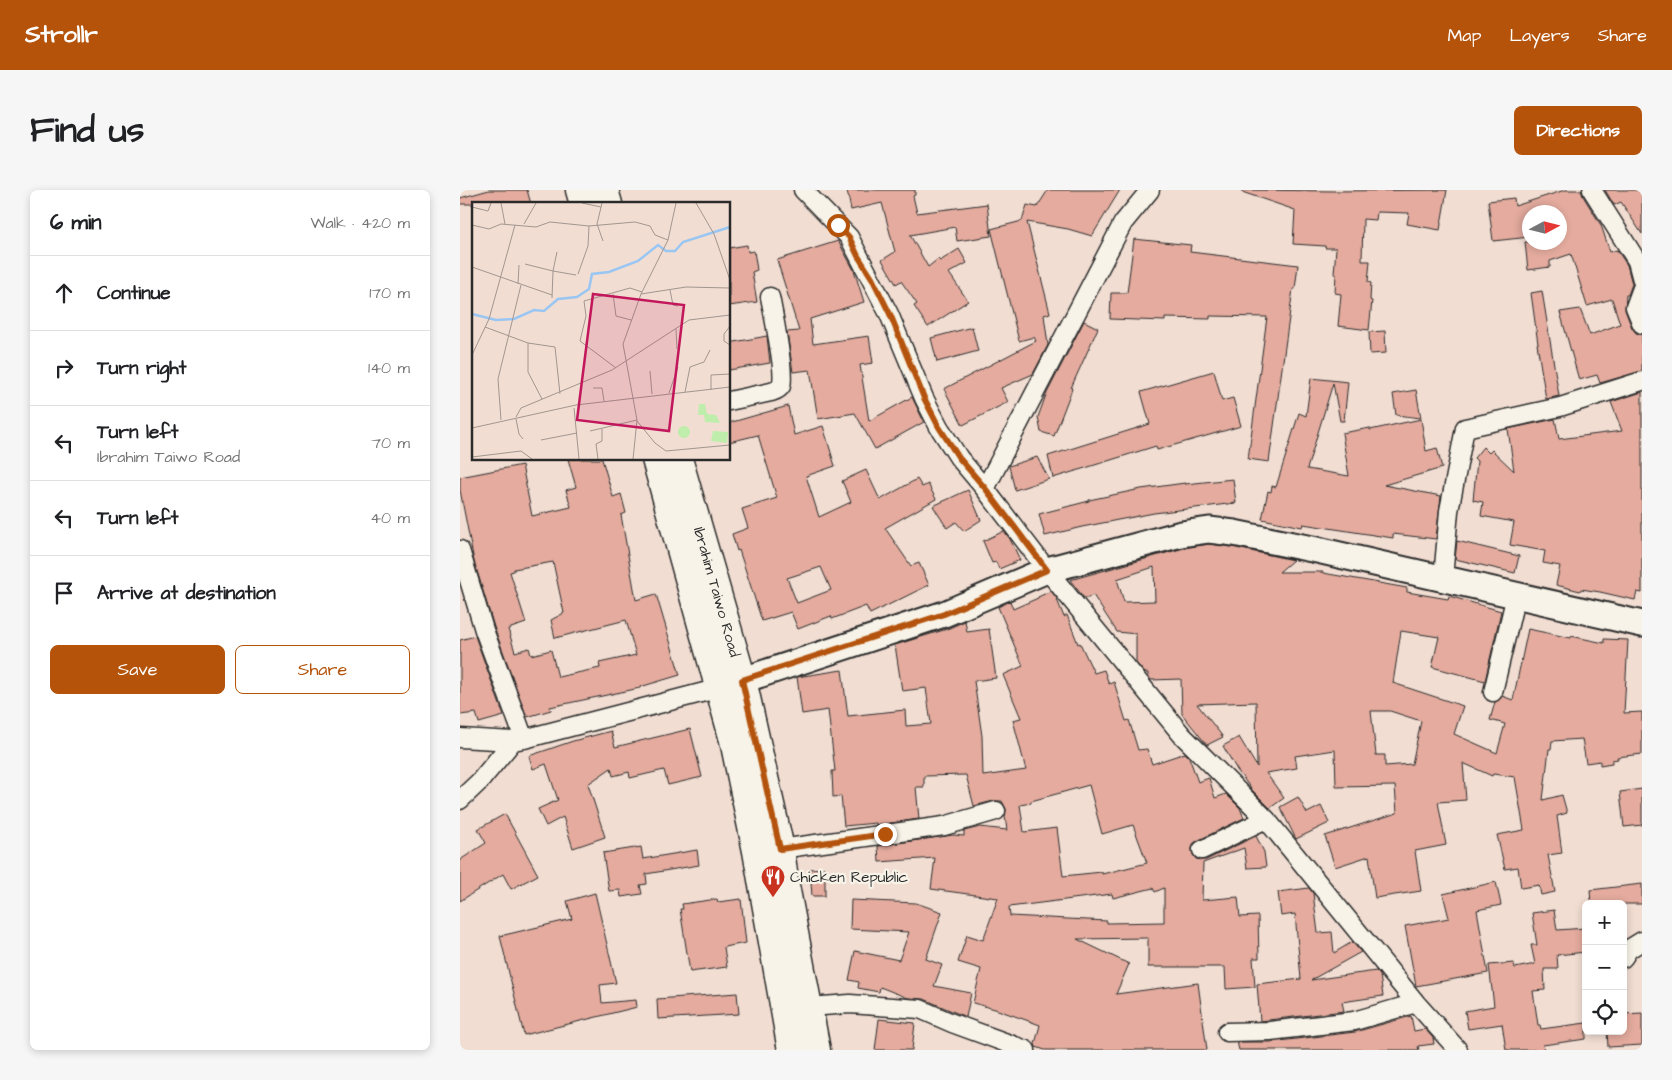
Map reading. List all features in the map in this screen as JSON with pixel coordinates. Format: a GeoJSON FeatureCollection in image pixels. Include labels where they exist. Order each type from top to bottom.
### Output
{"type":"FeatureCollection","features":[{"type":"Feature","properties":{"kind":"main road","name":"Ibrahim Taiwo Road"},"geometry":{"type":"LineString","coordinates":[[656,460],[731,684],[780,849],[784,880],[816,1050]]}},
{"type":"Feature","properties":{"kind":"main road","name":"Ibrahim Taiwo Road"},"geometry":{"type":"LineString","coordinates":[[678,460],[731,684],[734,740],[757,852],[792,1050]]}},
{"type":"Feature","properties":{"kind":"street"},"geometry":{"type":"LineString","coordinates":[[802,190],[849,237],[890,314],[924,398],[935,420],[959,458],[985,488],[1047,570],[1182,735],[1266,819],[1416,1003],[1458,1050]]}},
{"type":"Feature","properties":{"kind":"street"},"geometry":{"type":"LineString","coordinates":[[985,488],[1122,223],[1150,190]]}},
{"type":"Feature","properties":{"kind":"street"},"geometry":{"type":"LineString","coordinates":[[1592,190],[1637,261],[1642,280]]}},
{"type":"Feature","properties":{"kind":"street"},"geometry":{"type":"LineString","coordinates":[[1642,288],[1635,307],[1642,324]]}},
{"type":"Feature","properties":{"kind":"street"},"geometry":{"type":"LineString","coordinates":[[730,401],[771,392],[781,386],[782,373],[777,327],[770,297]]}},
{"type":"Feature","properties":{"kind":"street"},"geometry":{"type":"LineString","coordinates":[[1443,578],[1449,511],[1465,428],[1560,408],[1642,381]]}},
{"type":"Feature","properties":{"kind":"street"},"geometry":{"type":"LineString","coordinates":[[460,738],[518,740],[731,684],[944,614],[1047,570],[1181,534],[1209,530],[1292,545],[1642,624]]}},
{"type":"Feature","properties":{"kind":"street"},"geometry":{"type":"LineString","coordinates":[[460,550],[518,740]]}},
{"type":"Feature","properties":{"kind":"street"},"geometry":{"type":"LineString","coordinates":[[1493,692],[1516,595]]}},
{"type":"Feature","properties":{"kind":"street"},"geometry":{"type":"LineString","coordinates":[[460,800],[518,740]]}},
{"type":"Feature","properties":{"kind":"street"},"geometry":{"type":"LineString","coordinates":[[780,849],[938,827],[996,812]]}},
{"type":"Feature","properties":{"kind":"street"},"geometry":{"type":"LineString","coordinates":[[1202,850],[1266,819]]}},
{"type":"Feature","properties":{"kind":"street"},"geometry":{"type":"LineString","coordinates":[[1627,952],[1642,942]]}},
{"type":"Feature","properties":{"kind":"street"},"geometry":{"type":"LineString","coordinates":[[1227,1032],[1270,1031],[1354,1021],[1416,1003]]}},
{"type":"Feature","properties":{"kind":"street"},"geometry":{"type":"LineString","coordinates":[[808,1007],[850,1004],[920,1009],[952,1023],[1026,1050]]}},
{"type":"Feature","properties":{"kind":"building"},"geometry":{"type":"Polygon","coordinates":[[[489,190],[527,190],[530,202],[472,202],[472,204],[460,204],[460,198],[489,190]]]}},
{"type":"Feature","properties":{"kind":"building"},"geometry":{"type":"Polygon","coordinates":[[[847,190],[915,190],[915,195],[913,196],[917,213],[987,204],[991,236],[957,241],[955,227],[910,235],[928,267],[938,259],[940,261],[959,249],[967,263],[949,273],[968,301],[928,327],[914,306],[917,304],[901,281],[896,284],[882,260],[895,252],[882,203],[851,210],[847,190]]]}},
{"type":"Feature","properties":{"kind":"building"},"geometry":{"type":"Polygon","coordinates":[[[1048,190],[1120,190],[1092,236],[1068,229],[1027,222],[1050,313],[1044,315],[1048,345],[1033,374],[1001,388],[1008,402],[963,425],[944,389],[1036,341],[1034,337],[1019,341],[991,229],[1022,221],[1027,205],[1037,207],[1048,190]]]}},
{"type":"Feature","properties":{"kind":"building"},"geometry":{"type":"Polygon","coordinates":[[[1242,190],[1447,190],[1440,230],[1407,224],[1409,213],[1377,212],[1376,220],[1363,219],[1362,261],[1370,261],[1368,282],[1371,283],[1370,300],[1372,301],[1369,330],[1338,326],[1341,294],[1335,293],[1336,248],[1293,244],[1295,210],[1242,192],[1242,190]]]}},
{"type":"Feature","properties":{"kind":"building"},"geometry":{"type":"Polygon","coordinates":[[[1565,190],[1581,190],[1601,225],[1610,252],[1617,250],[1627,265],[1632,284],[1628,295],[1626,295],[1625,310],[1632,328],[1636,333],[1642,335],[1642,371],[1600,383],[1597,375],[1579,380],[1560,312],[1580,309],[1590,335],[1620,324],[1612,299],[1587,306],[1571,254],[1550,261],[1550,267],[1528,270],[1526,250],[1567,250],[1567,205],[1522,205],[1522,238],[1493,241],[1488,201],[1514,198],[1515,206],[1565,190]]]}},
{"type":"Feature","properties":{"kind":"building"},"geometry":{"type":"Polygon","coordinates":[[[1605,190],[1642,190],[1642,234],[1621,202],[1614,205],[1605,190]]]}},
{"type":"Feature","properties":{"kind":"building"},"geometry":{"type":"Polygon","coordinates":[[[1134,239],[1191,245],[1190,252],[1298,265],[1269,462],[1248,459],[1267,317],[1210,316],[1210,319],[1165,318],[1165,321],[1110,319],[1111,293],[1127,293],[1134,239]]]}},
{"type":"Feature","properties":{"kind":"building"},"geometry":{"type":"Polygon","coordinates":[[[838,241],[854,270],[864,302],[810,319],[813,344],[869,336],[873,363],[860,365],[869,421],[912,397],[924,422],[875,449],[855,413],[818,419],[810,370],[793,372],[787,332],[799,331],[777,260],[838,241]]]}},
{"type":"Feature","properties":{"kind":"building"},"geometry":{"type":"Polygon","coordinates":[[[747,245],[748,252],[754,251],[757,270],[752,272],[757,302],[730,306],[730,248],[747,245]]]}},
{"type":"Feature","properties":{"kind":"building"},"geometry":{"type":"Polygon","coordinates":[[[1542,291],[1559,396],[1546,399],[1531,293],[1542,291]]]}},
{"type":"Feature","properties":{"kind":"building"},"geometry":{"type":"Polygon","coordinates":[[[1084,321],[1098,328],[1071,388],[1054,436],[1041,432],[1038,417],[1046,395],[1084,321]]]}},
{"type":"Feature","properties":{"kind":"building"},"geometry":{"type":"Polygon","coordinates":[[[972,327],[978,351],[937,362],[931,338],[972,327]]]}},
{"type":"Feature","properties":{"kind":"building"},"geometry":{"type":"Polygon","coordinates":[[[1385,331],[1386,353],[1370,354],[1369,332],[1385,331]]]}},
{"type":"Feature","properties":{"kind":"building"},"geometry":{"type":"Polygon","coordinates":[[[767,336],[770,363],[730,370],[730,343],[767,336]]]}},
{"type":"Feature","properties":{"kind":"building"},"geometry":{"type":"Polygon","coordinates":[[[1214,371],[1222,401],[1233,398],[1241,426],[1157,450],[1156,446],[1053,478],[1048,456],[1150,424],[1141,392],[1214,371]]]}},
{"type":"Feature","properties":{"kind":"building"},"geometry":{"type":"Polygon","coordinates":[[[1311,378],[1348,382],[1344,421],[1340,421],[1333,383],[1307,469],[1349,476],[1342,433],[1370,428],[1370,430],[1421,419],[1426,451],[1437,448],[1442,468],[1384,485],[1441,496],[1436,539],[1393,534],[1393,538],[1303,524],[1302,527],[1262,519],[1268,491],[1271,492],[1272,486],[1276,487],[1299,413],[1306,416],[1311,378]]]}},
{"type":"Feature","properties":{"kind":"building"},"geometry":{"type":"Polygon","coordinates":[[[1416,390],[1421,418],[1396,415],[1393,394],[1416,390]]]}},
{"type":"Feature","properties":{"kind":"building"},"geometry":{"type":"Polygon","coordinates":[[[1642,392],[1642,593],[1637,592],[1635,600],[1556,585],[1560,566],[1543,563],[1545,551],[1510,545],[1514,522],[1481,516],[1483,502],[1473,500],[1477,461],[1474,458],[1483,447],[1489,453],[1492,450],[1514,471],[1508,429],[1555,419],[1559,439],[1622,431],[1611,402],[1642,392]]]}},
{"type":"Feature","properties":{"kind":"building"},"geometry":{"type":"Polygon","coordinates":[[[788,406],[794,435],[823,426],[835,466],[806,476],[819,517],[851,502],[842,481],[866,470],[880,500],[917,479],[922,487],[928,484],[936,499],[885,528],[911,566],[919,563],[929,585],[870,614],[866,606],[832,619],[831,616],[798,629],[791,612],[762,621],[732,534],[748,528],[742,509],[777,498],[758,435],[730,442],[730,423],[788,406]],[[821,567],[787,578],[797,603],[831,590],[821,567]]]}},
{"type":"Feature","properties":{"kind":"building"},"geometry":{"type":"Polygon","coordinates":[[[1037,457],[1049,479],[1015,490],[1009,466],[1037,457]]]}},
{"type":"Feature","properties":{"kind":"building"},"geometry":{"type":"Polygon","coordinates":[[[568,460],[602,460],[613,497],[621,494],[626,513],[621,515],[636,600],[656,594],[680,675],[640,688],[550,707],[551,710],[527,717],[494,627],[474,561],[460,490],[460,477],[522,465],[532,516],[571,507],[566,490],[576,487],[568,460]],[[553,562],[514,569],[514,571],[510,572],[526,623],[508,629],[515,652],[529,648],[531,655],[551,650],[558,677],[600,668],[599,663],[636,655],[626,620],[555,638],[551,620],[564,613],[553,562]]]}},
{"type":"Feature","properties":{"kind":"building"},"geometry":{"type":"Polygon","coordinates":[[[1233,479],[1236,503],[1154,513],[1045,536],[1039,514],[1089,500],[1141,489],[1233,479]]]}},
{"type":"Feature","properties":{"kind":"building"},"geometry":{"type":"Polygon","coordinates":[[[968,490],[981,520],[964,531],[956,522],[947,528],[933,506],[968,490]]]}},
{"type":"Feature","properties":{"kind":"building"},"geometry":{"type":"Polygon","coordinates":[[[1004,531],[1020,560],[999,569],[996,562],[992,563],[983,541],[1004,531]]]}},
{"type":"Feature","properties":{"kind":"building"},"geometry":{"type":"Polygon","coordinates":[[[1457,541],[1519,556],[1515,573],[1455,559],[1457,541]]]}},
{"type":"Feature","properties":{"kind":"building"},"geometry":{"type":"Polygon","coordinates":[[[1209,544],[1232,547],[1293,560],[1279,572],[1323,572],[1407,588],[1407,592],[1448,599],[1449,596],[1501,611],[1485,681],[1432,667],[1439,637],[1401,631],[1393,683],[1463,706],[1454,734],[1497,753],[1505,724],[1490,720],[1495,702],[1502,696],[1513,700],[1528,629],[1604,643],[1604,639],[1628,640],[1624,713],[1642,712],[1642,754],[1617,757],[1618,759],[1612,760],[1612,763],[1600,765],[1600,761],[1586,763],[1582,739],[1552,741],[1551,749],[1549,749],[1543,800],[1562,795],[1567,813],[1557,816],[1562,853],[1548,855],[1555,892],[1541,895],[1539,885],[1521,888],[1518,867],[1505,869],[1497,835],[1524,830],[1515,777],[1493,774],[1492,776],[1463,763],[1466,800],[1438,802],[1446,845],[1415,851],[1421,891],[1375,898],[1369,856],[1335,867],[1325,836],[1397,813],[1395,786],[1336,787],[1335,750],[1295,756],[1297,768],[1266,773],[1284,798],[1270,808],[1252,790],[1237,770],[1223,746],[1239,737],[1257,767],[1256,702],[1197,704],[1223,737],[1207,745],[1182,714],[1181,679],[1151,680],[1148,673],[1145,673],[1136,663],[1136,634],[1117,632],[1093,595],[1084,598],[1070,580],[1184,548],[1209,544]],[[1154,567],[1117,579],[1124,602],[1155,601],[1154,567]],[[1371,711],[1376,755],[1385,755],[1385,766],[1412,764],[1421,721],[1390,711],[1371,711]]]}},
{"type":"Feature","properties":{"kind":"building"},"geometry":{"type":"Polygon","coordinates":[[[1051,591],[1056,597],[1064,617],[1067,615],[1078,644],[1080,643],[1094,673],[1104,670],[1109,684],[1114,682],[1126,721],[1129,720],[1138,750],[1147,749],[1152,764],[1185,753],[1189,757],[1198,782],[1209,778],[1215,798],[1226,794],[1240,808],[1244,818],[1193,844],[1193,855],[1196,859],[1206,860],[1256,836],[1264,852],[1266,867],[1247,868],[1244,848],[1203,863],[1202,900],[1238,897],[1240,917],[1258,916],[1259,958],[1253,958],[1255,987],[1226,989],[1225,967],[1148,967],[1148,938],[1077,939],[1129,964],[1116,994],[1198,983],[1207,1050],[1045,1050],[1036,1047],[1035,1044],[1040,1025],[973,1003],[981,969],[958,962],[967,935],[983,940],[998,898],[931,889],[935,858],[879,862],[878,846],[953,835],[964,836],[964,831],[980,827],[1007,830],[1006,809],[1002,801],[993,801],[974,806],[966,775],[924,776],[924,787],[916,787],[919,819],[876,825],[876,823],[844,826],[841,796],[833,797],[832,771],[835,771],[828,710],[802,714],[797,677],[842,670],[848,716],[905,710],[906,726],[931,724],[926,688],[902,691],[895,645],[947,629],[965,621],[967,632],[989,629],[996,678],[974,681],[982,736],[983,776],[1026,770],[1013,720],[1021,718],[1003,675],[1023,666],[998,607],[1010,601],[1013,609],[1051,591]],[[1089,785],[1020,805],[1024,832],[1057,828],[1063,876],[1102,872],[1102,874],[1147,863],[1133,825],[1102,834],[1089,785]],[[1153,888],[1113,898],[1112,894],[1009,907],[1010,916],[1107,921],[1107,923],[1164,922],[1164,888],[1155,892],[1153,888]]]}},
{"type":"Feature","properties":{"kind":"building"},"geometry":{"type":"Polygon","coordinates":[[[475,636],[504,716],[479,723],[476,713],[460,715],[460,640],[475,636]]]}},
{"type":"Feature","properties":{"kind":"building"},"geometry":{"type":"Polygon","coordinates":[[[690,729],[702,777],[668,785],[664,770],[630,778],[629,772],[613,776],[611,768],[588,784],[605,837],[573,848],[563,817],[546,826],[538,809],[558,800],[546,764],[533,769],[529,756],[573,741],[611,731],[615,747],[690,729]]]}},
{"type":"Feature","properties":{"kind":"building"},"geometry":{"type":"Polygon","coordinates":[[[1642,789],[1642,825],[1624,827],[1620,792],[1642,789]]]}},
{"type":"Feature","properties":{"kind":"building"},"geometry":{"type":"Polygon","coordinates":[[[1298,797],[1307,813],[1321,806],[1329,823],[1296,839],[1280,807],[1298,797]]]}},
{"type":"Feature","properties":{"kind":"building"},"geometry":{"type":"Polygon","coordinates":[[[505,814],[538,875],[511,889],[503,874],[460,901],[460,860],[486,843],[478,829],[505,814]]]}},
{"type":"Feature","properties":{"kind":"building"},"geometry":{"type":"Polygon","coordinates":[[[641,847],[643,859],[697,850],[699,865],[646,874],[647,884],[640,885],[642,894],[621,897],[620,890],[609,891],[603,853],[641,847]]]}},
{"type":"Feature","properties":{"kind":"building"},"geometry":{"type":"Polygon","coordinates":[[[825,868],[825,896],[812,896],[810,869],[825,868]]]}},
{"type":"Feature","properties":{"kind":"building"},"geometry":{"type":"Polygon","coordinates":[[[1496,882],[1501,905],[1477,910],[1488,973],[1416,986],[1405,926],[1449,918],[1443,894],[1496,882]]]}},
{"type":"Feature","properties":{"kind":"building"},"geometry":{"type":"Polygon","coordinates":[[[1642,884],[1642,904],[1627,904],[1627,900],[1591,900],[1590,890],[1642,884]]]}},
{"type":"Feature","properties":{"kind":"building"},"geometry":{"type":"Polygon","coordinates":[[[1309,888],[1313,893],[1318,933],[1332,932],[1334,953],[1352,942],[1361,952],[1311,980],[1376,971],[1380,975],[1383,996],[1342,1002],[1344,1011],[1260,1021],[1257,984],[1301,979],[1295,914],[1281,916],[1278,892],[1309,888]]]}},
{"type":"Feature","properties":{"kind":"building"},"geometry":{"type":"Polygon","coordinates":[[[595,893],[616,983],[600,985],[602,1003],[636,1000],[637,1007],[524,1035],[500,936],[572,919],[567,901],[595,893]]]}},
{"type":"Feature","properties":{"kind":"building"},"geometry":{"type":"Polygon","coordinates":[[[717,899],[718,902],[741,899],[746,943],[724,947],[727,967],[690,972],[680,909],[683,909],[682,904],[717,899]]]}},
{"type":"Feature","properties":{"kind":"building"},"geometry":{"type":"Polygon","coordinates":[[[851,900],[916,903],[942,912],[926,959],[942,965],[934,986],[971,993],[966,1017],[924,999],[908,998],[880,987],[879,992],[858,988],[859,982],[849,980],[855,951],[899,960],[909,932],[850,929],[851,900]]]}},
{"type":"Feature","properties":{"kind":"building"},"geometry":{"type":"Polygon","coordinates":[[[1554,910],[1557,930],[1582,928],[1582,952],[1557,955],[1558,969],[1544,969],[1545,990],[1533,991],[1538,1025],[1540,1025],[1541,1029],[1582,1024],[1582,1035],[1586,1035],[1586,1039],[1543,1045],[1544,1050],[1506,1050],[1502,1024],[1468,1029],[1465,1011],[1494,1006],[1489,965],[1514,963],[1515,968],[1535,964],[1531,945],[1537,945],[1532,913],[1554,910]]]}},
{"type":"Feature","properties":{"kind":"building"},"geometry":{"type":"Polygon","coordinates":[[[737,993],[739,1014],[658,1019],[657,999],[737,993]]]}},
{"type":"Feature","properties":{"kind":"building"},"geometry":{"type":"Polygon","coordinates":[[[1642,1013],[1642,1045],[1608,1047],[1607,1035],[1627,1035],[1627,1014],[1642,1013]]]}},
{"type":"Feature","properties":{"kind":"building"},"geometry":{"type":"Polygon","coordinates":[[[1411,1016],[1414,1031],[1425,1029],[1433,1038],[1434,1044],[1418,1046],[1419,1050],[1239,1050],[1237,1042],[1271,1042],[1355,1032],[1411,1016]]]}},
{"type":"Feature","properties":{"kind":"building"},"geometry":{"type":"Polygon","coordinates":[[[879,1019],[915,1023],[912,1050],[875,1050],[879,1019]]]}},
{"type":"Feature","properties":{"kind":"place","name":"Chicken Republic"},"geometry":{"type":"Point","coordinates":[773,898]}},
{"type":"Feature","properties":{"kind":"route"},"geometry":{"type":"LineString","coordinates":[[838,225],[849,237],[872,278],[890,314],[924,398],[939,427],[959,458],[985,488],[1047,570],[944,614],[742,680],[780,849],[885,834]]}}]}
